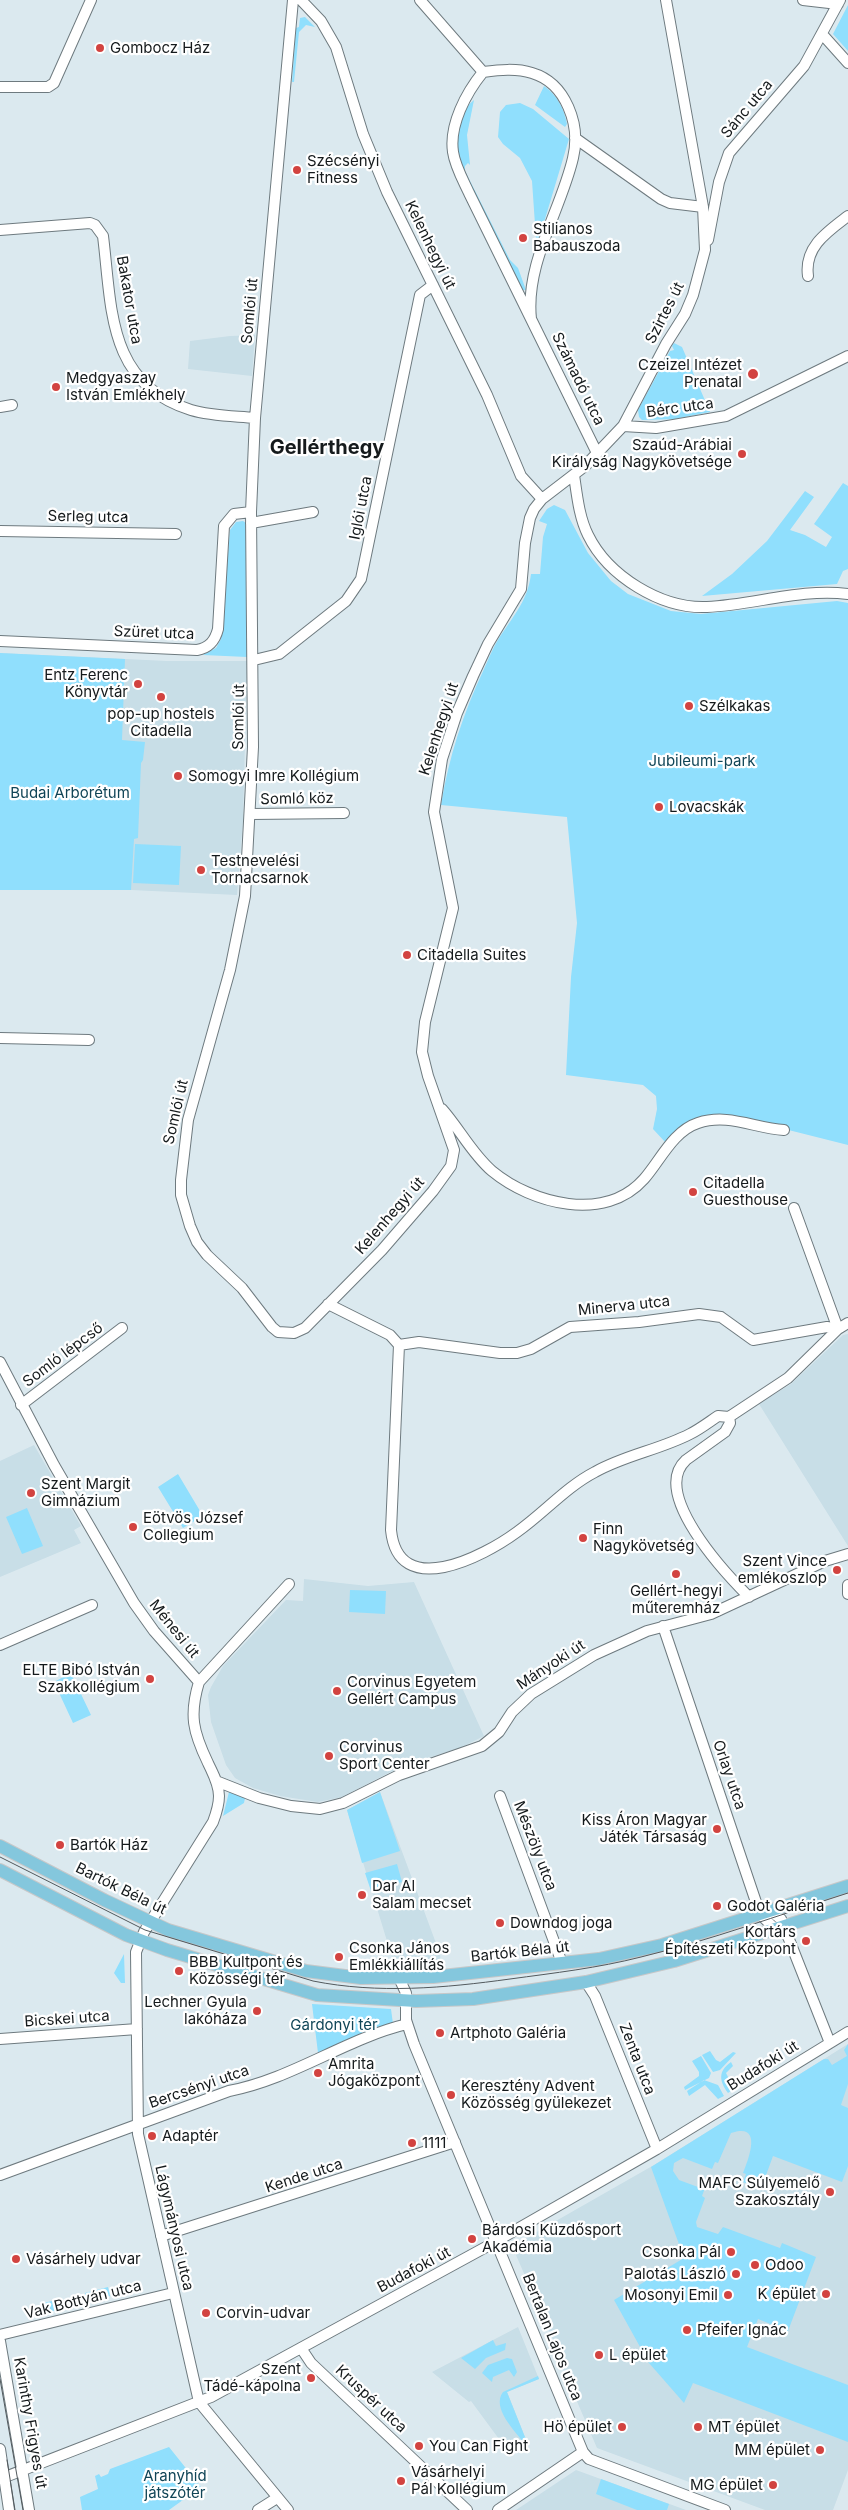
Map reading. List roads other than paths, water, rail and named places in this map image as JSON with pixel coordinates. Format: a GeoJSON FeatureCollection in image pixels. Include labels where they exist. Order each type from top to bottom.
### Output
{"type":"FeatureCollection","features":[{"type":"Feature","properties":{"kind":"main road","name":"Bartók Béla út"},"geometry":{"type":"LineString","coordinates":[[0,1846],[168,1930],[306,1971],[361,1978],[399,1978],[474,1973],[599,1959],[632,1952],[848,1886]]}},
{"type":"Feature","properties":{"kind":"main road"},"geometry":{"type":"LineString","coordinates":[[0,1870],[140,1941],[294,1989],[337,1998],[473,2000],[586,1982],[674,1961],[848,1906]]}},
{"type":"Feature","properties":{"kind":"main road"},"geometry":{"type":"LineString","coordinates":[[337,1998],[331,1989],[335,1982],[361,1978]]}},
{"type":"Feature","properties":{"kind":"street"},"geometry":{"type":"LineString","coordinates":[[0,87],[48,87],[54,83],[91,0]]}},
{"type":"Feature","properties":{"kind":"street","name":"Somlói út"},"geometry":{"type":"LineString","coordinates":[[294,0],[255,418],[251,517],[254,660],[251,814],[243,912],[230,970],[188,1120],[181,1163],[181,1195],[193,1236],[202,1249],[242,1288],[278,1332],[288,1334],[300,1331],[328,1304]]}},
{"type":"Feature","properties":{"kind":"street","name":"Kelenhegyi út"},"geometry":{"type":"LineString","coordinates":[[301,0],[321,22],[336,47],[371,157],[487,395],[520,476],[542,499]]}},
{"type":"Feature","properties":{"kind":"street"},"geometry":{"type":"LineString","coordinates":[[420,0],[483,72]]}},
{"type":"Feature","properties":{"kind":"street","name":"Szirtes út"},"geometry":{"type":"LineString","coordinates":[[574,475],[622,426],[666,344],[685,314],[693,295],[705,250],[703,207],[666,0]]}},
{"type":"Feature","properties":{"kind":"street"},"geometry":{"type":"LineString","coordinates":[[803,0],[839,2]]}},
{"type":"Feature","properties":{"kind":"street","name":"Sánc utca"},"geometry":{"type":"LineString","coordinates":[[705,250],[719,182],[730,153],[804,66],[839,2]]}},
{"type":"Feature","properties":{"kind":"street"},"geometry":{"type":"LineString","coordinates":[[822,34],[848,63]]}},
{"type":"Feature","properties":{"kind":"street","name":"Számadó utca"},"geometry":{"type":"LineString","coordinates":[[531,319],[532,284],[574,158],[575,138],[569,108],[563,97],[550,82],[523,70],[483,72],[476,81],[458,116],[453,152],[469,193],[531,319],[597,453]]}},
{"type":"Feature","properties":{"kind":"street"},"geometry":{"type":"LineString","coordinates":[[575,138],[661,200],[703,207]]}},
{"type":"Feature","properties":{"kind":"street"},"geometry":{"type":"LineString","coordinates":[[808,276],[808,258],[816,243],[848,216]]}},
{"type":"Feature","properties":{"kind":"street","name":"Bakator utca"},"geometry":{"type":"LineString","coordinates":[[0,230],[90,223],[95,225],[103,236],[118,342],[131,370],[155,393],[180,406],[203,413],[255,418]]}},
{"type":"Feature","properties":{"kind":"street","name":"Iglói utca"},"geometry":{"type":"LineString","coordinates":[[254,660],[279,654],[346,602],[361,579],[420,295],[423,290],[432,285]]}},
{"type":"Feature","properties":{"kind":"street","name":"Bérc utca"},"geometry":{"type":"LineString","coordinates":[[622,426],[656,428],[726,416],[848,356]]}},
{"type":"Feature","properties":{"kind":"street"},"geometry":{"type":"LineString","coordinates":[[0,407],[12,406]]}},
{"type":"Feature","properties":{"kind":"street"},"geometry":{"type":"LineString","coordinates":[[574,475],[583,523],[594,546],[617,572],[632,583],[657,595],[682,604],[703,607],[810,594],[848,594]]}},
{"type":"Feature","properties":{"kind":"street","name":"Kelenhegyi út"},"geometry":{"type":"LineString","coordinates":[[328,1304],[382,1250],[433,1191],[451,1166],[454,1150],[424,1066],[423,1038],[435,977],[453,908],[434,823],[436,788],[442,759],[472,676],[488,644],[521,589],[530,518],[542,499],[574,475]]}},
{"type":"Feature","properties":{"kind":"street"},"geometry":{"type":"LineString","coordinates":[[251,517],[313,512]]}},
{"type":"Feature","properties":{"kind":"street","name":"Szüret utca"},"geometry":{"type":"LineString","coordinates":[[0,641],[197,650],[207,647],[215,640],[218,629],[224,526],[234,514],[251,517]]}},
{"type":"Feature","properties":{"kind":"street","name":"Serleg utca"},"geometry":{"type":"LineString","coordinates":[[0,531],[176,534]]}},
{"type":"Feature","properties":{"kind":"street","name":"Somló köz"},"geometry":{"type":"LineString","coordinates":[[251,814],[344,813]]}},
{"type":"Feature","properties":{"kind":"street"},"geometry":{"type":"LineString","coordinates":[[0,1038],[89,1040]]}},
{"type":"Feature","properties":{"kind":"street"},"geometry":{"type":"LineString","coordinates":[[437,1104],[491,1170],[528,1192],[554,1201],[580,1205],[611,1202],[630,1191],[644,1179],[678,1136],[687,1127],[697,1123],[711,1119],[730,1119],[784,1130]]}},
{"type":"Feature","properties":{"kind":"street"},"geometry":{"type":"LineString","coordinates":[[794,1208],[838,1329]]}},
{"type":"Feature","properties":{"kind":"street"},"geometry":{"type":"LineString","coordinates":[[328,1304],[390,1335],[399,1345],[392,1544],[402,1560],[424,1569],[450,1565],[502,1542],[579,1481],[610,1464],[690,1434],[718,1416],[729,1417],[788,1378],[838,1329],[848,1323]]}},
{"type":"Feature","properties":{"kind":"street","name":"Minerva utca"},"geometry":{"type":"LineString","coordinates":[[399,1345],[419,1342],[500,1353],[517,1353],[530,1349],[570,1327],[639,1322],[699,1314],[721,1317],[753,1340],[827,1327],[838,1329]]}},
{"type":"Feature","properties":{"kind":"street","name":"Somló lépcső"},"geometry":{"type":"LineString","coordinates":[[21,1405],[122,1328]]}},
{"type":"Feature","properties":{"kind":"street","name":"Ménesi út"},"geometry":{"type":"LineString","coordinates":[[0,1362],[21,1405],[140,1612],[198,1682]]}},
{"type":"Feature","properties":{"kind":"street"},"geometry":{"type":"LineString","coordinates":[[729,1417],[730,1423],[725,1432],[680,1465],[676,1476],[685,1513],[694,1530],[722,1569],[749,1597],[825,1561],[848,1554]]}},
{"type":"Feature","properties":{"kind":"street"},"geometry":{"type":"LineString","coordinates":[[150,1922],[214,1822],[219,1794],[216,1781],[198,1742],[192,1720],[193,1701],[198,1682],[289,1584]]}},
{"type":"Feature","properties":{"kind":"street"},"geometry":{"type":"LineString","coordinates":[[848,1585],[848,1594]]}},
{"type":"Feature","properties":{"kind":"street","name":"Mányoki út"},"geometry":{"type":"LineString","coordinates":[[216,1781],[259,1798],[291,1806],[320,1809],[343,1803],[406,1772],[482,1746],[499,1732],[520,1704],[546,1684],[594,1654],[663,1626],[711,1614],[749,1597]]}},
{"type":"Feature","properties":{"kind":"street"},"geometry":{"type":"LineString","coordinates":[[0,1645],[92,1605]]}},
{"type":"Feature","properties":{"kind":"street","name":"Orlay utca"},"geometry":{"type":"LineString","coordinates":[[663,1626],[765,1912]]}},
{"type":"Feature","properties":{"kind":"street","name":"Mészöly utca"},"geometry":{"type":"LineString","coordinates":[[500,1796],[562,1963]]}},
{"type":"Feature","properties":{"kind":"street"},"geometry":{"type":"LineString","coordinates":[[765,1912],[780,1917],[779,1928],[830,2043]]}},
{"type":"Feature","properties":{"kind":"street","name":"Lágymányosi utca"},"geometry":{"type":"LineString","coordinates":[[150,1922],[136,1952],[138,2134],[198,2402],[288,2510]]}},
{"type":"Feature","properties":{"kind":"street","name":"Bertalan Lajos utca"},"geometry":{"type":"LineString","coordinates":[[399,1978],[406,2000],[407,2024],[495,2242],[583,2452]]}},
{"type":"Feature","properties":{"kind":"street","name":"Zenta utca"},"geometry":{"type":"LineString","coordinates":[[586,1982],[596,1996],[657,2149]]}},
{"type":"Feature","properties":{"kind":"street","name":"Bercsényi utca"},"geometry":{"type":"LineString","coordinates":[[0,2175],[138,2124],[260,2082],[318,2060],[348,2044],[407,2024]]}},
{"type":"Feature","properties":{"kind":"street","name":"Bicskei utca"},"geometry":{"type":"LineString","coordinates":[[0,2039],[137,2029]]}},
{"type":"Feature","properties":{"kind":"street","name":"Budafoki út"},"geometry":{"type":"LineString","coordinates":[[2,2478],[198,2402],[301,2348],[495,2242],[657,2149],[848,2032]]}},
{"type":"Feature","properties":{"kind":"street","name":"Kende utca"},"geometry":{"type":"LineString","coordinates":[[161,2236],[455,2142]]}},
{"type":"Feature","properties":{"kind":"street","name":"Vak Bottyán utca"},"geometry":{"type":"LineString","coordinates":[[0,2336],[173,2293]]}},
{"type":"Feature","properties":{"kind":"street","name":"Karinthy Frigyes út"},"geometry":{"type":"LineString","coordinates":[[0,2341],[29,2510]]}},
{"type":"Feature","properties":{"kind":"street","name":"Kruspér utca"},"geometry":{"type":"LineString","coordinates":[[301,2348],[311,2363],[467,2510]]}},
{"type":"Feature","properties":{"kind":"street"},"geometry":{"type":"LineString","coordinates":[[0,2449],[2,2478],[9,2510]]}},
{"type":"Feature","properties":{"kind":"street"},"geometry":{"type":"LineString","coordinates":[[498,2510],[583,2452],[590,2459],[725,2510]]}},
{"type":"Feature","properties":{"kind":"street"},"geometry":{"type":"LineString","coordinates":[[258,2510],[277,2498]]}},
{"type":"Feature","properties":{"kind":"tram line"},"geometry":{"type":"LineString","coordinates":[[0,1857],[145,1930],[313,1981],[362,1987],[412,1988],[461,1985],[609,1964],[693,1943],[848,1893]]}},
{"type":"Feature","properties":{"kind":"tram line"},"geometry":{"type":"LineString","coordinates":[[0,2379],[23,2510]]}},
{"type":"Feature","properties":{"kind":"tram line"},"geometry":{"type":"LineString","coordinates":[[7,2460],[15,2510]]}},
{"type":"Feature","properties":{"kind":"place","name":"Gombocz Ház"},"geometry":{"type":"Point","coordinates":[100,48]}},
{"type":"Feature","properties":{"kind":"place","name":"Szécsényi Fitness"},"geometry":{"type":"Point","coordinates":[297,170]}},
{"type":"Feature","properties":{"kind":"place","name":"Stilianos Babauszoda"},"geometry":{"type":"Point","coordinates":[523,238]}},
{"type":"Feature","properties":{"kind":"place","name":"Czeizel Intézet Prenatal"},"geometry":{"type":"Point","coordinates":[753,374]}},
{"type":"Feature","properties":{"kind":"place","name":"Medgyaszay István Emlékhely"},"geometry":{"type":"Point","coordinates":[56,387]}},
{"type":"Feature","properties":{"kind":"place","name":"Szaúd-Arábiai Királyság Nagykövetsége"},"geometry":{"type":"Point","coordinates":[742,454]}},
{"type":"Feature","properties":{"kind":"place","name":"Entz Ferenc Könyvtár"},"geometry":{"type":"Point","coordinates":[138,684]}},
{"type":"Feature","properties":{"kind":"place","name":"pop-up hostels Citadella"},"geometry":{"type":"Point","coordinates":[161,697]}},
{"type":"Feature","properties":{"kind":"place","name":"Szélkakas"},"geometry":{"type":"Point","coordinates":[689,706]}},
{"type":"Feature","properties":{"kind":"place","name":"Somogyi Imre Kollégium"},"geometry":{"type":"Point","coordinates":[178,776]}},
{"type":"Feature","properties":{"kind":"place","name":"Lovacskák"},"geometry":{"type":"Point","coordinates":[659,807]}},
{"type":"Feature","properties":{"kind":"place","name":"Testnevelési Tornacsarnok"},"geometry":{"type":"Point","coordinates":[201,870]}},
{"type":"Feature","properties":{"kind":"place","name":"Citadella Suites"},"geometry":{"type":"Point","coordinates":[407,955]}},
{"type":"Feature","properties":{"kind":"place","name":"Citadella Guesthouse"},"geometry":{"type":"Point","coordinates":[693,1192]}},
{"type":"Feature","properties":{"kind":"place","name":"Szent Margit Gimnázium"},"geometry":{"type":"Point","coordinates":[31,1493]}},
{"type":"Feature","properties":{"kind":"place","name":"Eötvös József Collegium"},"geometry":{"type":"Point","coordinates":[133,1527]}},
{"type":"Feature","properties":{"kind":"place","name":"Finn Nagykövetség"},"geometry":{"type":"Point","coordinates":[583,1538]}},
{"type":"Feature","properties":{"kind":"place","name":"Szent Vince emlékoszlop"},"geometry":{"type":"Point","coordinates":[837,1570]}},
{"type":"Feature","properties":{"kind":"place","name":"Gellért-hegyi műteremház"},"geometry":{"type":"Point","coordinates":[676,1574]}},
{"type":"Feature","properties":{"kind":"place","name":"ELTE Bibó István Szakkollégium"},"geometry":{"type":"Point","coordinates":[150,1679]}},
{"type":"Feature","properties":{"kind":"place","name":"Corvinus Egyetem Gellért Campus"},"geometry":{"type":"Point","coordinates":[337,1691]}},
{"type":"Feature","properties":{"kind":"place","name":"Corvinus Sport Center"},"geometry":{"type":"Point","coordinates":[329,1756]}},
{"type":"Feature","properties":{"kind":"place","name":"Kiss Áron Magyar Játék Társaság"},"geometry":{"type":"Point","coordinates":[717,1829]}},
{"type":"Feature","properties":{"kind":"place","name":"Bartók Ház"},"geometry":{"type":"Point","coordinates":[60,1845]}},
{"type":"Feature","properties":{"kind":"place","name":"Dar Al Salam mecset"},"geometry":{"type":"Point","coordinates":[362,1895]}},
{"type":"Feature","properties":{"kind":"place","name":"Godot Galéria"},"geometry":{"type":"Point","coordinates":[717,1906]}},
{"type":"Feature","properties":{"kind":"place","name":"Downdog joga"},"geometry":{"type":"Point","coordinates":[500,1923]}},
{"type":"Feature","properties":{"kind":"place","name":"Kortárs Építészeti Központ"},"geometry":{"type":"Point","coordinates":[806,1941]}},
{"type":"Feature","properties":{"kind":"place","name":"Csonka János Emlékkiállítás"},"geometry":{"type":"Point","coordinates":[339,1957]}},
{"type":"Feature","properties":{"kind":"place","name":"BBB Kultpont és Közösségi tér"},"geometry":{"type":"Point","coordinates":[179,1971]}},
{"type":"Feature","properties":{"kind":"place","name":"Lechner Gyula lakóháza"},"geometry":{"type":"Point","coordinates":[257,2011]}},
{"type":"Feature","properties":{"kind":"place","name":"Artphoto Galéria"},"geometry":{"type":"Point","coordinates":[440,2033]}},
{"type":"Feature","properties":{"kind":"place","name":"Amrita Jógaközpont"},"geometry":{"type":"Point","coordinates":[318,2073]}},
{"type":"Feature","properties":{"kind":"place","name":"Keresztény Advent Közösség gyülekezet"},"geometry":{"type":"Point","coordinates":[451,2095]}},
{"type":"Feature","properties":{"kind":"place","name":"Adaptér"},"geometry":{"type":"Point","coordinates":[152,2136]}},
{"type":"Feature","properties":{"kind":"place","name":"1111"},"geometry":{"type":"Point","coordinates":[412,2143]}},
{"type":"Feature","properties":{"kind":"place","name":"MAFC Súlyemelő Szakosztály"},"geometry":{"type":"Point","coordinates":[830,2192]}},
{"type":"Feature","properties":{"kind":"place","name":"Bárdosi Küzdősport Akadémia"},"geometry":{"type":"Point","coordinates":[472,2239]}},
{"type":"Feature","properties":{"kind":"place","name":"Csonka Pál"},"geometry":{"type":"Point","coordinates":[731,2252]}},
{"type":"Feature","properties":{"kind":"place","name":"Vásárhely udvar"},"geometry":{"type":"Point","coordinates":[16,2259]}},
{"type":"Feature","properties":{"kind":"place","name":"Odoo"},"geometry":{"type":"Point","coordinates":[755,2265]}},
{"type":"Feature","properties":{"kind":"place","name":"Palotás László"},"geometry":{"type":"Point","coordinates":[736,2274]}},
{"type":"Feature","properties":{"kind":"place","name":"K épület"},"geometry":{"type":"Point","coordinates":[826,2294]}},
{"type":"Feature","properties":{"kind":"place","name":"Mosonyi Emil"},"geometry":{"type":"Point","coordinates":[728,2295]}},
{"type":"Feature","properties":{"kind":"place","name":"Corvin-udvar"},"geometry":{"type":"Point","coordinates":[206,2313]}},
{"type":"Feature","properties":{"kind":"place","name":"Pfeifer Ignác"},"geometry":{"type":"Point","coordinates":[687,2330]}},
{"type":"Feature","properties":{"kind":"place","name":"L épület"},"geometry":{"type":"Point","coordinates":[599,2355]}},
{"type":"Feature","properties":{"kind":"place","name":"Szent Tádé-kápolna"},"geometry":{"type":"Point","coordinates":[311,2378]}},
{"type":"Feature","properties":{"kind":"place","name":"Hö épület"},"geometry":{"type":"Point","coordinates":[622,2427]}},
{"type":"Feature","properties":{"kind":"place","name":"MT épület"},"geometry":{"type":"Point","coordinates":[698,2427]}},
{"type":"Feature","properties":{"kind":"place","name":"You Can Fight"},"geometry":{"type":"Point","coordinates":[419,2446]}},
{"type":"Feature","properties":{"kind":"place","name":"MM épület"},"geometry":{"type":"Point","coordinates":[820,2450]}},
{"type":"Feature","properties":{"kind":"place","name":"Vásárhelyi Pál Kollégium"},"geometry":{"type":"Point","coordinates":[401,2481]}},
{"type":"Feature","properties":{"kind":"place","name":"MG épület"},"geometry":{"type":"Point","coordinates":[773,2485]}},
{"type":"Feature","properties":{"kind":"district","name":"Gellérthegy"},"geometry":{"type":"Point","coordinates":[327,448]}},
{"type":"Feature","properties":{"kind":"park label","name":"Jubileumi-park"},"geometry":{"type":"Point","coordinates":[702,761]}},
{"type":"Feature","properties":{"kind":"park label","name":"Budai Arborétum"},"geometry":{"type":"Point","coordinates":[70,793]}},
{"type":"Feature","properties":{"kind":"park label","name":"Gárdonyi tér"},"geometry":{"type":"Point","coordinates":[334,2025]}},
{"type":"Feature","properties":{"kind":"park label","name":"Aranyhíd játszótér"},"geometry":{"type":"Point","coordinates":[175,2484]}}]}
